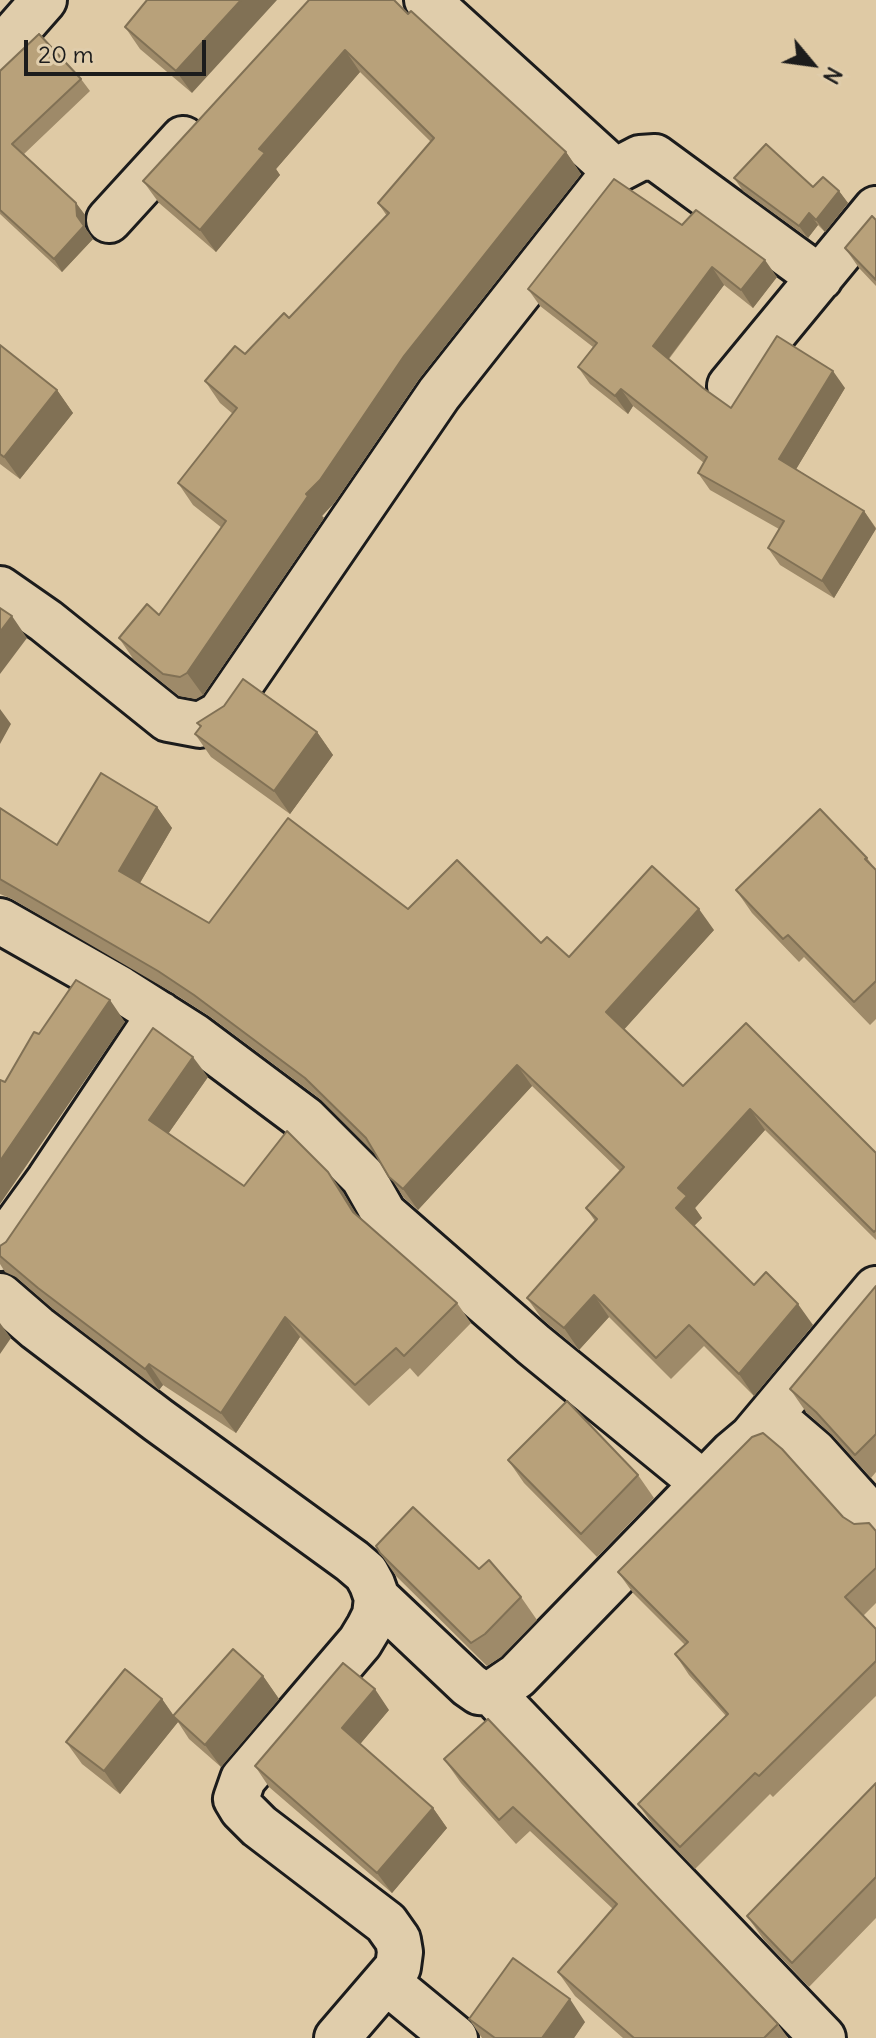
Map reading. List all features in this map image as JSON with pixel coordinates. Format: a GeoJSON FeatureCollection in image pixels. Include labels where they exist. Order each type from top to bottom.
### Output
{"type":"FeatureCollection","features":[{"type":"Feature","properties":{"kind":"street"},"geometry":{"type":"LineString","coordinates":[[0,50],[44,0]]}},
{"type":"Feature","properties":{"kind":"street"},"geometry":{"type":"LineString","coordinates":[[427,0],[615,171]]}},
{"type":"Feature","properties":{"kind":"street"},"geometry":{"type":"LineString","coordinates":[[109,220],[205,116]]}},
{"type":"Feature","properties":{"kind":"street"},"geometry":{"type":"LineString","coordinates":[[0,589],[46,621],[168,719],[200,725],[220,714],[439,394],[615,171],[640,158],[655,157],[820,278]]}},
{"type":"Feature","properties":{"kind":"street"},"geometry":{"type":"LineString","coordinates":[[730,386],[876,209]]}},
{"type":"Feature","properties":{"kind":"street"},"geometry":{"type":"LineString","coordinates":[[0,921],[194,1036],[305,1119],[363,1177],[384,1214],[534,1345],[704,1484]]}},
{"type":"Feature","properties":{"kind":"street"},"geometry":{"type":"LineString","coordinates":[[0,1248],[160,1014]]}},
{"type":"Feature","properties":{"kind":"street"},"geometry":{"type":"LineString","coordinates":[[0,1296],[85,1365],[352,1561],[366,1573],[377,1598],[469,1685],[479,1692],[492,1693],[517,1676],[752,1437],[876,1289]]}},
{"type":"Feature","properties":{"kind":"street"},"geometry":{"type":"LineString","coordinates":[[752,1437],[786,1428],[814,1452],[876,1521]]}},
{"type":"Feature","properties":{"kind":"street"},"geometry":{"type":"LineString","coordinates":[[337,2038],[398,1967],[398,1940],[386,1923],[259,1826],[236,1799],[243,1779],[360,1642],[375,1615],[377,1598]]}},
{"type":"Feature","properties":{"kind":"street"},"geometry":{"type":"LineString","coordinates":[[492,1693],[823,2038]]}},
{"type":"Feature","properties":{"kind":"street"},"geometry":{"type":"LineString","coordinates":[[387,1982],[455,2038]]}},
{"type":"Feature","properties":{"kind":"building"},"geometry":{"type":"Polygon","coordinates":[[[147,0],[241,0],[176,71],[125,27],[147,0]]]}},
{"type":"Feature","properties":{"kind":"building"},"geometry":{"type":"Polygon","coordinates":[[[309,0],[394,0],[408,14],[411,11],[566,152],[404,356],[320,480],[306,494],[308,496],[187,673],[180,677],[163,674],[119,638],[147,604],[159,615],[226,521],[178,483],[237,408],[205,381],[235,346],[245,354],[284,313],[289,318],[389,213],[378,203],[434,138],[345,50],[259,149],[265,153],[200,230],[143,181],[309,0]]]}},
{"type":"Feature","properties":{"kind":"building"},"geometry":{"type":"Polygon","coordinates":[[[39,34],[81,79],[12,144],[76,203],[77,216],[84,226],[54,259],[0,210],[0,71],[39,34]]]}},
{"type":"Feature","properties":{"kind":"building"},"geometry":{"type":"Polygon","coordinates":[[[766,144],[813,187],[823,177],[839,191],[816,220],[809,213],[799,226],[734,178],[766,144]]]}},
{"type":"Feature","properties":{"kind":"building"},"geometry":{"type":"Polygon","coordinates":[[[614,179],[682,225],[696,210],[765,260],[741,290],[712,267],[653,346],[731,408],[777,336],[833,371],[779,459],[864,511],[822,581],[768,548],[784,521],[698,473],[707,457],[621,389],[615,396],[578,367],[597,343],[528,289],[614,179]]]}},
{"type":"Feature","properties":{"kind":"building"},"geometry":{"type":"Polygon","coordinates":[[[872,216],[876,220],[876,280],[845,248],[872,216]]]}},
{"type":"Feature","properties":{"kind":"building"},"geometry":{"type":"Polygon","coordinates":[[[0,345],[57,390],[4,457],[0,454],[0,345]]]}},
{"type":"Feature","properties":{"kind":"building"},"geometry":{"type":"Polygon","coordinates":[[[0,608],[12,616],[0,632],[0,608]]]}},
{"type":"Feature","properties":{"kind":"building"},"geometry":{"type":"Polygon","coordinates":[[[243,679],[317,732],[274,791],[195,734],[201,726],[197,723],[224,706],[243,679]]]}},
{"type":"Feature","properties":{"kind":"building"},"geometry":{"type":"Polygon","coordinates":[[[101,773],[157,807],[119,871],[209,923],[288,818],[408,909],[457,860],[541,943],[547,937],[569,957],[652,866],[699,909],[606,1012],[683,1086],[746,1023],[876,1153],[876,1230],[874,1232],[750,1109],[678,1188],[687,1196],[676,1208],[754,1285],[766,1272],[798,1304],[739,1374],[689,1325],[656,1358],[594,1295],[564,1328],[527,1298],[597,1219],[586,1208],[624,1167],[517,1065],[403,1189],[389,1177],[366,1138],[305,1078],[158,971],[0,879],[0,808],[57,845],[101,773]]]}},
{"type":"Feature","properties":{"kind":"building"},"geometry":{"type":"Polygon","coordinates":[[[820,809],[876,870],[876,981],[854,1002],[788,935],[783,939],[736,890],[820,809]]]}},
{"type":"Feature","properties":{"kind":"building"},"geometry":{"type":"Polygon","coordinates":[[[76,980],[110,1000],[0,1161],[0,1080],[5,1082],[34,1032],[39,1034],[76,980]]]}},
{"type":"Feature","properties":{"kind":"building"},"geometry":{"type":"Polygon","coordinates":[[[153,1028],[193,1057],[149,1120],[244,1186],[287,1131],[328,1172],[353,1212],[457,1303],[404,1356],[396,1348],[355,1385],[285,1317],[221,1413],[149,1364],[145,1369],[0,1256],[0,1246],[6,1242],[153,1028]]]}},
{"type":"Feature","properties":{"kind":"building"},"geometry":{"type":"Polygon","coordinates":[[[876,1286],[876,1434],[855,1455],[790,1389],[876,1286]]]}},
{"type":"Feature","properties":{"kind":"building"},"geometry":{"type":"Polygon","coordinates":[[[567,1401],[638,1475],[581,1534],[508,1460],[567,1401]]]}},
{"type":"Feature","properties":{"kind":"building"},"geometry":{"type":"Polygon","coordinates":[[[763,1433],[782,1449],[843,1517],[854,1524],[869,1523],[876,1531],[876,1568],[845,1597],[876,1629],[876,1661],[759,1776],[755,1773],[680,1847],[638,1804],[728,1714],[675,1654],[688,1642],[618,1572],[752,1437],[763,1433]]]}},
{"type":"Feature","properties":{"kind":"building"},"geometry":{"type":"Polygon","coordinates":[[[413,1507],[479,1569],[489,1560],[521,1597],[485,1634],[471,1643],[376,1546],[413,1507]]]}},
{"type":"Feature","properties":{"kind":"building"},"geometry":{"type":"Polygon","coordinates":[[[233,1649],[263,1676],[205,1745],[173,1716],[233,1649]]]}},
{"type":"Feature","properties":{"kind":"building"},"geometry":{"type":"Polygon","coordinates":[[[343,1663],[375,1689],[342,1728],[433,1808],[377,1873],[255,1766],[343,1663]]]}},
{"type":"Feature","properties":{"kind":"building"},"geometry":{"type":"Polygon","coordinates":[[[125,1669],[162,1699],[104,1771],[66,1742],[125,1669]]]}},
{"type":"Feature","properties":{"kind":"building"},"geometry":{"type":"Polygon","coordinates":[[[488,1719],[778,2024],[764,2038],[634,2038],[558,1972],[617,1904],[513,1807],[499,1820],[444,1759],[488,1719]]]}},
{"type":"Feature","properties":{"kind":"building"},"geometry":{"type":"Polygon","coordinates":[[[876,1783],[876,1877],[792,1963],[747,1916],[876,1783]]]}},
{"type":"Feature","properties":{"kind":"building"},"geometry":{"type":"Polygon","coordinates":[[[513,1958],[570,1999],[542,2038],[495,2038],[469,2019],[513,1958]]]}}]}
